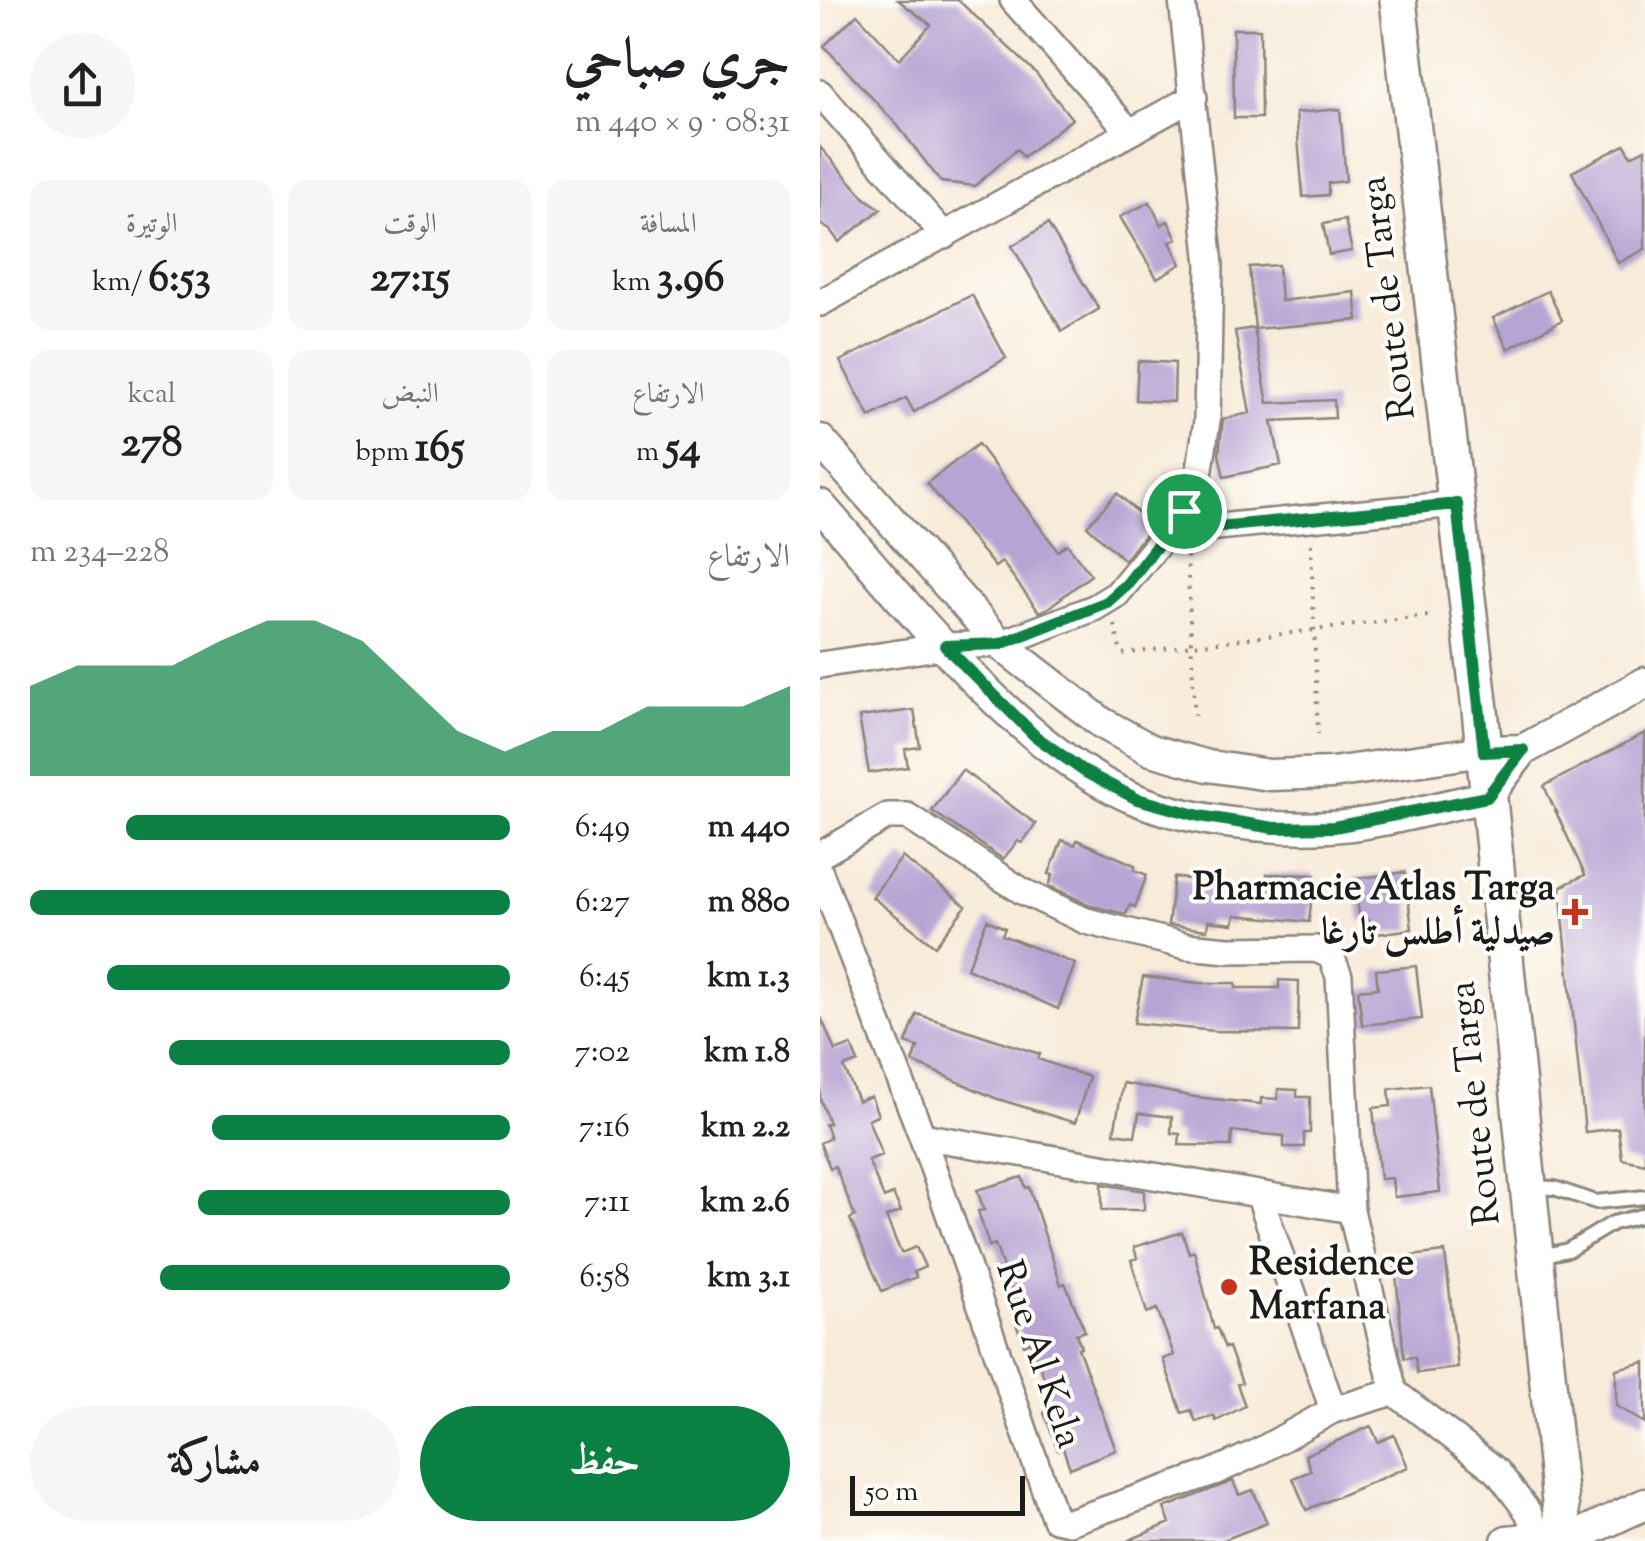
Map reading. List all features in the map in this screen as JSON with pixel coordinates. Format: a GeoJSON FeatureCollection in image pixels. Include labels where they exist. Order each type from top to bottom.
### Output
{"type":"FeatureCollection","features":[{"type":"Feature","properties":{"kind":"main road","name":"Route de Targa"},"geometry":{"type":"LineString","coordinates":[[1398,0],[1457,504],[1537,1256],[1555,1538]]}},
{"type":"Feature","properties":{"kind":"street"},"geometry":{"type":"LineString","coordinates":[[1013,0],[1129,131]]}},
{"type":"Feature","properties":{"kind":"street"},"geometry":{"type":"LineString","coordinates":[[820,664],[945,646],[1000,644],[1107,602],[1127,584],[1184,511],[1198,482],[1202,456],[1210,348],[1210,265],[1182,0]]}},
{"type":"Feature","properties":{"kind":"street"},"geometry":{"type":"LineString","coordinates":[[820,94],[946,236]]}},
{"type":"Feature","properties":{"kind":"street"},"geometry":{"type":"LineString","coordinates":[[820,303],[1194,97]]}},
{"type":"Feature","properties":{"kind":"street"},"geometry":{"type":"LineString","coordinates":[[820,440],[1000,644],[1102,723],[1151,750],[1208,766],[1269,775],[1332,773],[1523,750]]}},
{"type":"Feature","properties":{"kind":"street"},"geometry":{"type":"LineString","coordinates":[[1186,530],[1457,504]]}},
{"type":"Feature","properties":{"kind":"street"},"geometry":{"type":"LineString","coordinates":[[820,505],[945,646],[1035,736],[1085,772],[1137,799],[1200,816],[1274,828],[1334,827],[1487,797],[1523,750],[1645,683]]}},
{"type":"Feature","properties":{"kind":"street"},"geometry":{"type":"LineString","coordinates":[[820,855],[888,816],[908,816],[1022,891],[1086,921],[1186,946],[1228,950],[1316,949],[1331,956],[1339,976],[1351,1210],[1394,1392],[1498,1471],[1528,1512],[1555,1538]]}},
{"type":"Feature","properties":{"kind":"street","name":"Rue Al Kela"},"geometry":{"type":"LineString","coordinates":[[820,873],[922,1136],[1056,1519],[1068,1522],[1214,1472],[1333,1410],[1394,1392]]}},
{"type":"Feature","properties":{"kind":"street"},"geometry":{"type":"LineString","coordinates":[[922,1136],[1351,1210]]}},
{"type":"Feature","properties":{"kind":"street"},"geometry":{"type":"LineString","coordinates":[[1259,1194],[1333,1410]]}},
{"type":"Feature","properties":{"kind":"street"},"geometry":{"type":"LineString","coordinates":[[1507,1541],[1583,1533],[1645,1504]]}},
{"type":"Feature","properties":{"kind":"lane"},"geometry":{"type":"LineString","coordinates":[[1528,1188],[1554,1188],[1590,1202],[1645,1197]]}},
{"type":"Feature","properties":{"kind":"lane"},"geometry":{"type":"LineString","coordinates":[[1616,1201],[1619,1220]]}},
{"type":"Feature","properties":{"kind":"lane"},"geometry":{"type":"LineString","coordinates":[[1537,1256],[1577,1246],[1619,1220],[1645,1216]]}},
{"type":"Feature","properties":{"kind":"path"},"geometry":{"type":"LineString","coordinates":[[1186,530],[1195,720]]}},
{"type":"Feature","properties":{"kind":"path"},"geometry":{"type":"LineString","coordinates":[[1310,544],[1318,734]]}},
{"type":"Feature","properties":{"kind":"path"},"geometry":{"type":"LineString","coordinates":[[1107,602],[1121,654],[1428,616]]}},
{"type":"Feature","properties":{"kind":"building"},"geometry":{"type":"Polygon","coordinates":[[[898,0],[958,0],[1035,72],[1072,119],[1023,157],[1017,149],[975,186],[941,182],[898,126],[824,46],[857,14],[899,59],[931,25],[898,0]]]}},
{"type":"Feature","properties":{"kind":"building"},"geometry":{"type":"Polygon","coordinates":[[[1233,29],[1260,29],[1261,118],[1234,118],[1233,29]]]}},
{"type":"Feature","properties":{"kind":"building"},"geometry":{"type":"Polygon","coordinates":[[[1340,109],[1346,181],[1328,183],[1328,195],[1303,197],[1296,113],[1340,109]]]}},
{"type":"Feature","properties":{"kind":"building"},"geometry":{"type":"Polygon","coordinates":[[[1625,145],[1631,156],[1645,149],[1645,249],[1618,263],[1572,172],[1625,145]]]}},
{"type":"Feature","properties":{"kind":"building"},"geometry":{"type":"Polygon","coordinates":[[[820,147],[865,198],[881,209],[839,242],[820,224],[820,147]]]}},
{"type":"Feature","properties":{"kind":"building"},"geometry":{"type":"Polygon","coordinates":[[[1150,202],[1161,225],[1168,221],[1177,239],[1170,242],[1181,264],[1157,278],[1120,217],[1150,202]]]}},
{"type":"Feature","properties":{"kind":"building"},"geometry":{"type":"Polygon","coordinates":[[[1345,220],[1352,251],[1329,255],[1323,224],[1345,220]]]}},
{"type":"Feature","properties":{"kind":"building"},"geometry":{"type":"Polygon","coordinates":[[[1048,224],[1099,309],[1062,331],[1012,246],[1048,224]]]}},
{"type":"Feature","properties":{"kind":"building"},"geometry":{"type":"Polygon","coordinates":[[[1278,265],[1281,301],[1355,292],[1358,320],[1255,329],[1249,267],[1278,265]]]}},
{"type":"Feature","properties":{"kind":"building"},"geometry":{"type":"Polygon","coordinates":[[[1548,291],[1562,320],[1508,349],[1493,318],[1548,291]]]}},
{"type":"Feature","properties":{"kind":"building"},"geometry":{"type":"Polygon","coordinates":[[[972,295],[1006,358],[914,412],[906,398],[870,417],[840,361],[972,295]]]}},
{"type":"Feature","properties":{"kind":"building"},"geometry":{"type":"Polygon","coordinates":[[[1254,328],[1268,403],[1334,400],[1335,418],[1272,421],[1281,465],[1224,477],[1219,454],[1223,419],[1250,413],[1235,331],[1254,328]]]}},
{"type":"Feature","properties":{"kind":"building"},"geometry":{"type":"Polygon","coordinates":[[[1138,361],[1175,363],[1174,402],[1136,400],[1138,361]]]}},
{"type":"Feature","properties":{"kind":"building"},"geometry":{"type":"Polygon","coordinates":[[[978,444],[1058,551],[1067,544],[1091,575],[1039,612],[1002,562],[995,567],[927,483],[978,444]]]}},
{"type":"Feature","properties":{"kind":"building"},"geometry":{"type":"Polygon","coordinates":[[[1117,493],[1152,526],[1124,560],[1087,526],[1117,493]]]}},
{"type":"Feature","properties":{"kind":"building"},"geometry":{"type":"Polygon","coordinates":[[[914,710],[920,747],[905,749],[908,767],[869,773],[859,717],[914,710]]]}},
{"type":"Feature","properties":{"kind":"building"},"geometry":{"type":"Polygon","coordinates":[[[1645,733],[1645,1164],[1622,1159],[1618,1128],[1585,1132],[1560,887],[1585,875],[1544,786],[1645,733]]]}},
{"type":"Feature","properties":{"kind":"building"},"geometry":{"type":"Polygon","coordinates":[[[962,770],[1036,824],[1003,859],[932,811],[962,770]]]}},
{"type":"Feature","properties":{"kind":"building"},"geometry":{"type":"Polygon","coordinates":[[[1062,840],[1075,845],[1077,840],[1135,865],[1135,870],[1147,875],[1135,907],[1130,905],[1126,914],[1092,906],[1049,886],[1053,875],[1049,874],[1062,840]]]}},
{"type":"Feature","properties":{"kind":"building"},"geometry":{"type":"Polygon","coordinates":[[[902,857],[966,906],[935,946],[872,897],[902,857]]]}},
{"type":"Feature","properties":{"kind":"building"},"geometry":{"type":"Polygon","coordinates":[[[1405,872],[1412,929],[1371,935],[1369,920],[1360,921],[1354,879],[1405,872]]]}},
{"type":"Feature","properties":{"kind":"building"},"geometry":{"type":"Polygon","coordinates":[[[1267,874],[1314,875],[1309,922],[1235,915],[1233,924],[1208,921],[1207,930],[1168,925],[1174,877],[1266,891],[1267,874]]]}},
{"type":"Feature","properties":{"kind":"building"},"geometry":{"type":"Polygon","coordinates":[[[987,920],[1005,928],[1002,935],[1075,964],[1058,1009],[967,968],[987,920]]]}},
{"type":"Feature","properties":{"kind":"building"},"geometry":{"type":"Polygon","coordinates":[[[1416,966],[1422,1019],[1362,1025],[1358,990],[1378,988],[1376,970],[1416,966]]]}},
{"type":"Feature","properties":{"kind":"building"},"geometry":{"type":"Polygon","coordinates":[[[1143,977],[1236,983],[1236,988],[1279,988],[1279,980],[1299,981],[1298,1032],[1215,1031],[1134,1023],[1143,977]]]}},
{"type":"Feature","properties":{"kind":"building"},"geometry":{"type":"Polygon","coordinates":[[[917,1014],[1040,1054],[1038,1059],[1089,1077],[1075,1123],[995,1098],[913,1062],[918,1047],[906,1043],[917,1014]]]}},
{"type":"Feature","properties":{"kind":"building"},"geometry":{"type":"Polygon","coordinates":[[[821,1017],[835,1051],[851,1045],[858,1062],[844,1067],[858,1101],[871,1096],[878,1115],[868,1119],[882,1155],[868,1160],[884,1198],[893,1194],[901,1211],[886,1217],[901,1253],[916,1247],[925,1267],[914,1272],[916,1277],[882,1291],[850,1219],[855,1216],[835,1166],[830,1168],[820,1143],[830,1138],[820,1098],[821,1017]]]}},
{"type":"Feature","properties":{"kind":"building"},"geometry":{"type":"Polygon","coordinates":[[[1123,1083],[1195,1097],[1261,1104],[1261,1098],[1278,1099],[1278,1089],[1297,1090],[1297,1097],[1310,1097],[1310,1133],[1304,1133],[1304,1147],[1284,1147],[1284,1136],[1232,1131],[1231,1146],[1179,1145],[1180,1134],[1171,1133],[1172,1117],[1139,1113],[1135,1136],[1114,1133],[1123,1083]]]}},
{"type":"Feature","properties":{"kind":"building"},"geometry":{"type":"Polygon","coordinates":[[[1429,1085],[1440,1192],[1394,1197],[1392,1178],[1380,1179],[1373,1108],[1391,1106],[1389,1089],[1429,1085]]]}},
{"type":"Feature","properties":{"kind":"building"},"geometry":{"type":"Polygon","coordinates":[[[1022,1177],[1026,1188],[1029,1187],[1061,1285],[1065,1283],[1085,1331],[1076,1334],[1081,1347],[1078,1348],[1116,1450],[1070,1468],[1063,1448],[1058,1450],[1044,1413],[1049,1411],[1041,1390],[1048,1387],[1030,1342],[1024,1345],[1011,1311],[1017,1309],[995,1244],[989,1246],[978,1211],[984,1210],[977,1190],[1022,1177]]]}},
{"type":"Feature","properties":{"kind":"building"},"geometry":{"type":"Polygon","coordinates":[[[1102,1184],[1144,1191],[1144,1210],[1102,1210],[1102,1184]]]}},
{"type":"Feature","properties":{"kind":"building"},"geometry":{"type":"Polygon","coordinates":[[[1182,1232],[1189,1253],[1194,1251],[1214,1329],[1217,1328],[1225,1348],[1229,1347],[1242,1383],[1237,1384],[1245,1406],[1216,1421],[1214,1416],[1196,1422],[1191,1410],[1182,1413],[1163,1359],[1174,1355],[1157,1309],[1147,1313],[1131,1260],[1137,1258],[1134,1247],[1182,1232]]]}},
{"type":"Feature","properties":{"kind":"building"},"geometry":{"type":"Polygon","coordinates":[[[1445,1252],[1458,1368],[1417,1373],[1415,1357],[1404,1358],[1395,1264],[1410,1262],[1410,1256],[1445,1252]]]}},
{"type":"Feature","properties":{"kind":"building"},"geometry":{"type":"Polygon","coordinates":[[[1645,1362],[1645,1423],[1616,1406],[1616,1369],[1645,1362]]]}},
{"type":"Feature","properties":{"kind":"building"},"geometry":{"type":"Polygon","coordinates":[[[1371,1426],[1378,1442],[1394,1435],[1408,1467],[1306,1510],[1293,1478],[1311,1471],[1305,1455],[1371,1426]]]}},
{"type":"Feature","properties":{"kind":"building"},"geometry":{"type":"Polygon","coordinates":[[[1233,1481],[1239,1495],[1253,1490],[1267,1523],[1221,1541],[1127,1541],[1170,1523],[1164,1508],[1233,1481]]]}},
{"type":"Feature","properties":{"kind":"place","name":"Pharmacie Atlas Targa صيدلية أطلس تارغا"},"geometry":{"type":"Point","coordinates":[1575,912]}},
{"type":"Feature","properties":{"kind":"place","name":"Residence Marfana"},"geometry":{"type":"Point","coordinates":[1229,1287]}},
{"type":"Feature","properties":{"kind":"route"},"geometry":{"type":"LineString","coordinates":[[1457,504],[1484,752],[1523,750],[1487,797],[1334,827],[1274,828],[1200,816],[1137,799],[1085,772],[1035,736],[945,646],[1000,644],[1107,602],[1127,584],[1184,511],[1186,530],[1457,504]]}}]}
